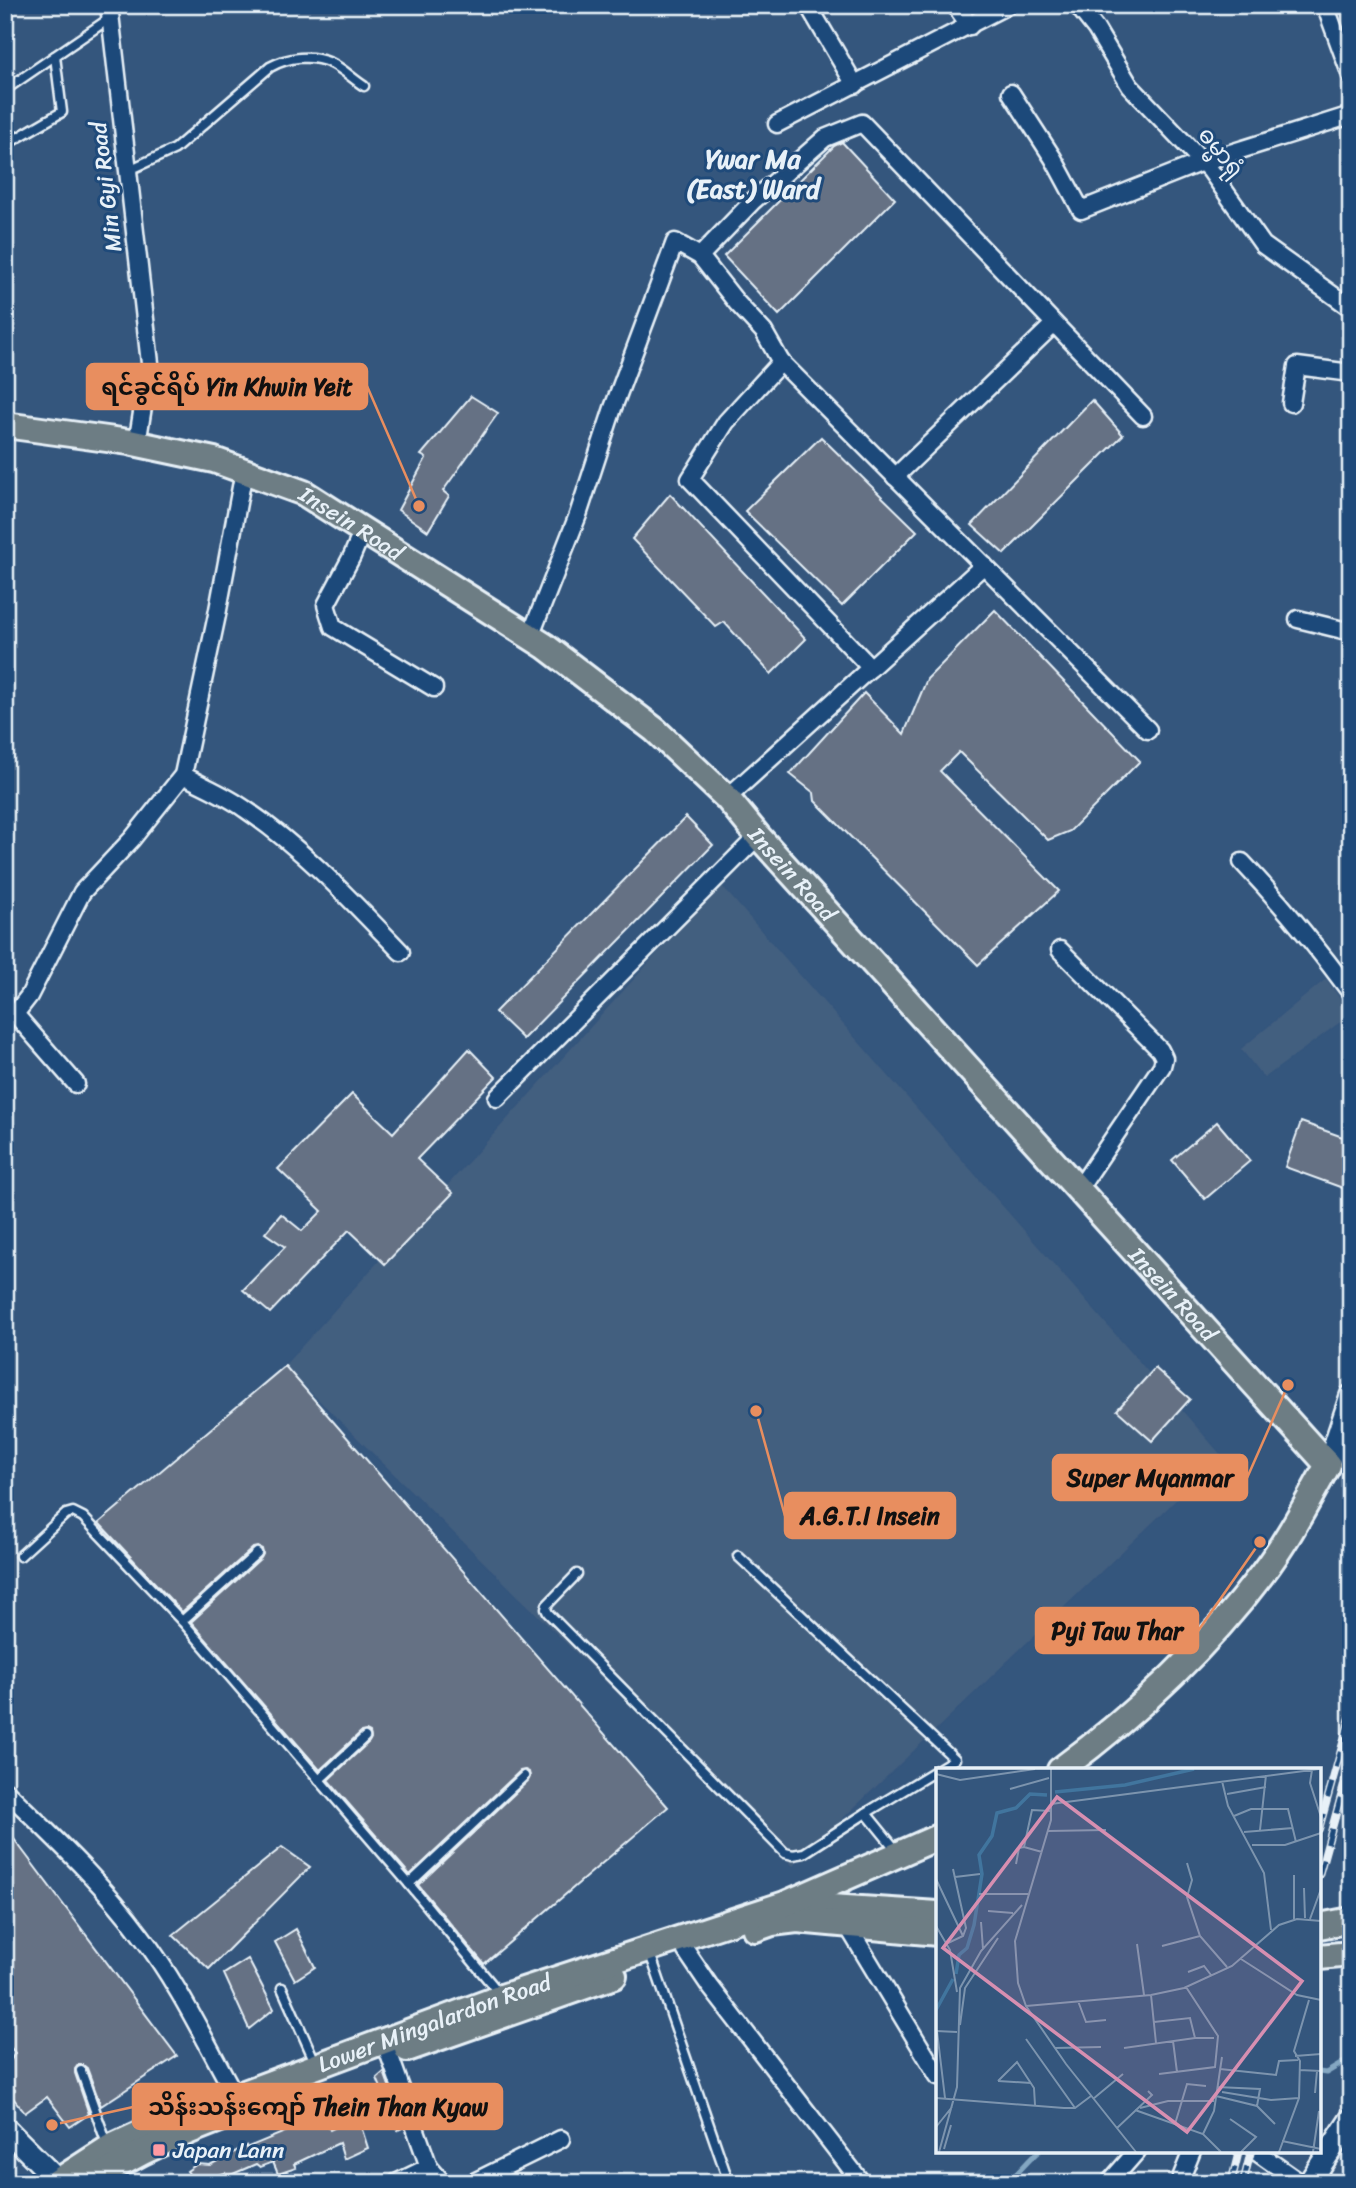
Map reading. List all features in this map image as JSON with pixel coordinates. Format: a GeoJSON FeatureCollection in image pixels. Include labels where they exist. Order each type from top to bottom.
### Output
{"type":"FeatureCollection","features":[{"type":"Feature","properties":{"kind":"main road","name":"Insein Road"},"geometry":{"type":"LineString","coordinates":[[5,425],[138,444],[214,460],[304,493],[530,637],[655,730],[727,798],[758,836],[1328,1465]]}},
{"type":"Feature","properties":{"kind":"main road"},"geometry":{"type":"LineString","coordinates":[[1063,1768],[1099,1741],[1176,1674],[1234,1610],[1263,1573],[1288,1537],[1328,1465],[1351,1396]]}},
{"type":"Feature","properties":{"kind":"main road","name":"Lower Mingalardon Road"},"geometry":{"type":"LineString","coordinates":[[58,2182],[106,2171],[170,2139],[386,2048],[650,1955],[778,1914],[899,1853],[936,1838]]}},
{"type":"Feature","properties":{"kind":"main road"},"geometry":{"type":"LineString","coordinates":[[778,1914],[936,1914]]}},
{"type":"Feature","properties":{"kind":"main road"},"geometry":{"type":"LineString","coordinates":[[778,1914],[797,1920],[936,1933]]}},
{"type":"Feature","properties":{"kind":"main road"},"geometry":{"type":"LineString","coordinates":[[1321,1926],[1351,1920]]}},
{"type":"Feature","properties":{"kind":"main road"},"geometry":{"type":"LineString","coordinates":[[1321,1957],[1351,1954]]}},
{"type":"Feature","properties":{"kind":"main road","name":"Lower Mingalardon Road"},"geometry":{"type":"LineString","coordinates":[[106,2171],[161,2124],[316,2064],[386,2048]]}},
{"type":"Feature","properties":{"kind":"main road"},"geometry":{"type":"LineString","coordinates":[[1308,2183],[1351,2119]]}},
{"type":"Feature","properties":{"kind":"main road"},"geometry":{"type":"LineString","coordinates":[[5,2128],[58,2182]]}},
{"type":"Feature","properties":{"kind":"street"},"geometry":{"type":"LineString","coordinates":[[808,5],[855,85]]}},
{"type":"Feature","properties":{"kind":"street"},"geometry":{"type":"LineString","coordinates":[[956,5],[970,26]]}},
{"type":"Feature","properties":{"kind":"street"},"geometry":{"type":"LineString","coordinates":[[777,124],[1008,5]]}},
{"type":"Feature","properties":{"kind":"street","name":"ဓမ္မာရုံ"},"geometry":{"type":"LineString","coordinates":[[1077,5],[1096,29],[1130,86],[1210,170],[1263,245],[1351,308]]}},
{"type":"Feature","properties":{"kind":"street"},"geometry":{"type":"LineString","coordinates":[[1325,5],[1351,76]]}},
{"type":"Feature","properties":{"kind":"street","name":"Min Gyi Road"},"geometry":{"type":"LineString","coordinates":[[109,12],[150,363],[138,444]]}},
{"type":"Feature","properties":{"kind":"street"},"geometry":{"type":"LineString","coordinates":[[1012,93],[1053,158],[1081,210],[1202,163],[1351,115]]}},
{"type":"Feature","properties":{"kind":"street"},"geometry":{"type":"LineString","coordinates":[[700,256],[753,201],[825,138],[862,123],[1143,416]]}},
{"type":"Feature","properties":{"kind":"street"},"geometry":{"type":"LineString","coordinates":[[530,637],[578,515],[613,408],[675,242],[700,256],[764,332],[780,362],[1148,730]]}},
{"type":"Feature","properties":{"kind":"street"},"geometry":{"type":"LineString","coordinates":[[895,477],[1054,324]]}},
{"type":"Feature","properties":{"kind":"street"},"geometry":{"type":"LineString","coordinates":[[780,362],[726,422],[690,479],[871,668]]}},
{"type":"Feature","properties":{"kind":"street"},"geometry":{"type":"LineString","coordinates":[[1292,403],[1297,366],[1351,373]]}},
{"type":"Feature","properties":{"kind":"street"},"geometry":{"type":"LineString","coordinates":[[76,1084],[10,1013],[29,996],[82,892],[132,839],[183,775],[244,471]]}},
{"type":"Feature","properties":{"kind":"street"},"geometry":{"type":"LineString","coordinates":[[363,530],[326,606],[333,627],[434,688]]}},
{"type":"Feature","properties":{"kind":"street"},"geometry":{"type":"LineString","coordinates":[[727,798],[984,565]]}},
{"type":"Feature","properties":{"kind":"street"},"geometry":{"type":"LineString","coordinates":[[1298,619],[1351,632]]}},
{"type":"Feature","properties":{"kind":"street"},"geometry":{"type":"LineString","coordinates":[[183,775],[243,807],[278,834],[325,873],[401,952]]}},
{"type":"Feature","properties":{"kind":"street"},"geometry":{"type":"LineString","coordinates":[[497,1098],[758,836]]}},
{"type":"Feature","properties":{"kind":"street"},"geometry":{"type":"LineString","coordinates":[[1242,862],[1312,940],[1351,993]]}},
{"type":"Feature","properties":{"kind":"street"},"geometry":{"type":"LineString","coordinates":[[1060,950],[1160,1050],[1164,1058],[1162,1066],[1078,1190]]}},
{"type":"Feature","properties":{"kind":"street"},"geometry":{"type":"LineString","coordinates":[[5,1790],[100,1885],[141,1934],[170,1978],[234,2095]]}},
{"type":"Feature","properties":{"kind":"street"},"geometry":{"type":"LineString","coordinates":[[847,1925],[936,2073]]}},
{"type":"Feature","properties":{"kind":"street"},"geometry":{"type":"LineString","coordinates":[[684,1944],[709,1986],[862,2183]]}},
{"type":"Feature","properties":{"kind":"street"},"geometry":{"type":"LineString","coordinates":[[386,2048],[429,2167],[443,2183]]}},
{"type":"Feature","properties":{"kind":"street"},"geometry":{"type":"LineString","coordinates":[[472,2183],[561,2139]]}},
{"type":"Feature","properties":{"kind":"street"},"geometry":{"type":"LineString","coordinates":[[1109,2183],[1135,2153]]}},
{"type":"Feature","properties":{"kind":"street"},"geometry":{"type":"LineString","coordinates":[[1179,2183],[1191,2153]]}},
{"type":"Feature","properties":{"kind":"street"},"geometry":{"type":"LineString","coordinates":[[1258,2153],[1301,2183]]}},
{"type":"Feature","properties":{"kind":"street"},"geometry":{"type":"LineString","coordinates":[[396,2183],[429,2167]]}},
{"type":"Feature","properties":{"kind":"lane"},"geometry":{"type":"LineString","coordinates":[[5,90],[55,56],[109,12]]}},
{"type":"Feature","properties":{"kind":"lane"},"geometry":{"type":"LineString","coordinates":[[5,145],[62,112],[55,56]]}},
{"type":"Feature","properties":{"kind":"lane"},"geometry":{"type":"LineString","coordinates":[[127,171],[175,149],[270,67],[282,61],[304,57],[331,63],[364,86]]}},
{"type":"Feature","properties":{"kind":"lane"},"geometry":{"type":"LineString","coordinates":[[20,1556],[66,1514],[74,1512],[83,1517],[182,1621],[409,1884],[505,2006]]}},
{"type":"Feature","properties":{"kind":"lane"},"geometry":{"type":"LineString","coordinates":[[182,1621],[257,1553]]}},
{"type":"Feature","properties":{"kind":"lane"},"geometry":{"type":"LineString","coordinates":[[738,1556],[954,1759],[939,1768]]}},
{"type":"Feature","properties":{"kind":"lane"},"geometry":{"type":"LineString","coordinates":[[578,1574],[547,1605],[548,1613],[785,1853],[804,1853],[936,1770]]}},
{"type":"Feature","properties":{"kind":"lane"},"geometry":{"type":"LineString","coordinates":[[319,1780],[365,1737]]}},
{"type":"Feature","properties":{"kind":"lane"},"geometry":{"type":"LineString","coordinates":[[409,1884],[524,1776]]}},
{"type":"Feature","properties":{"kind":"lane"},"geometry":{"type":"LineString","coordinates":[[866,1813],[899,1853]]}},
{"type":"Feature","properties":{"kind":"lane"},"geometry":{"type":"LineString","coordinates":[[650,1955],[729,2183]]}},
{"type":"Feature","properties":{"kind":"lane"},"geometry":{"type":"LineString","coordinates":[[282,1988],[316,2064]]}},
{"type":"Feature","properties":{"kind":"lane"},"geometry":{"type":"LineString","coordinates":[[81,2071],[106,2171]]}},
{"type":"Feature","properties":{"kind":"shaded area"},"geometry":{"type":"Polygon","coordinates":[[[720,884],[1222,1456],[793,1866],[284,1366],[720,884]]]}},
{"type":"Feature","properties":{"kind":"shaded area"},"geometry":{"type":"Polygon","coordinates":[[[1326,979],[1351,1014],[1264,1078],[1241,1049],[1326,979]]]}},
{"type":"Feature","properties":{"kind":"building"},"geometry":{"type":"Polygon","coordinates":[[[842,142],[895,199],[779,315],[724,256],[834,146],[842,142]]]}},
{"type":"Feature","properties":{"kind":"building"},"geometry":{"type":"Polygon","coordinates":[[[471,396],[498,413],[443,491],[449,496],[428,531],[398,510],[426,458],[421,455],[471,396]]]}},
{"type":"Feature","properties":{"kind":"building"},"geometry":{"type":"Polygon","coordinates":[[[1092,400],[1123,435],[1004,554],[972,525],[1092,400]]]}},
{"type":"Feature","properties":{"kind":"building"},"geometry":{"type":"Polygon","coordinates":[[[821,437],[917,531],[842,606],[745,511],[821,437]]]}},
{"type":"Feature","properties":{"kind":"building"},"geometry":{"type":"Polygon","coordinates":[[[670,494],[806,639],[771,674],[724,622],[716,627],[632,539],[670,494]]]}},
{"type":"Feature","properties":{"kind":"building"},"geometry":{"type":"Polygon","coordinates":[[[995,610],[1140,761],[1070,831],[1048,840],[959,752],[940,771],[1059,891],[978,965],[815,801],[814,793],[790,774],[864,693],[904,734],[927,679],[995,610]]]}},
{"type":"Feature","properties":{"kind":"building"},"geometry":{"type":"Polygon","coordinates":[[[686,817],[713,845],[523,1039],[495,1012],[686,817]]]}},
{"type":"Feature","properties":{"kind":"building"},"geometry":{"type":"Polygon","coordinates":[[[469,1049],[496,1077],[417,1159],[453,1193],[385,1264],[349,1230],[270,1313],[243,1290],[285,1247],[265,1233],[281,1214],[302,1231],[322,1211],[278,1169],[352,1094],[393,1133],[469,1049]]]}},
{"type":"Feature","properties":{"kind":"building"},"geometry":{"type":"Polygon","coordinates":[[[1217,1122],[1250,1161],[1205,1199],[1172,1160],[1217,1122]]]}},
{"type":"Feature","properties":{"kind":"building"},"geometry":{"type":"Polygon","coordinates":[[[1301,1122],[1351,1140],[1351,1191],[1285,1167],[1301,1122]]]}},
{"type":"Feature","properties":{"kind":"building"},"geometry":{"type":"Polygon","coordinates":[[[285,1366],[668,1807],[484,1964],[418,1885],[528,1781],[529,1772],[520,1771],[410,1875],[328,1780],[369,1742],[370,1733],[361,1732],[320,1770],[191,1622],[261,1558],[262,1549],[253,1548],[182,1612],[99,1523],[285,1366]]]}},
{"type":"Feature","properties":{"kind":"building"},"geometry":{"type":"Polygon","coordinates":[[[1155,1368],[1190,1399],[1152,1441],[1117,1410],[1155,1368]]]}},
{"type":"Feature","properties":{"kind":"building"},"geometry":{"type":"Polygon","coordinates":[[[5,1827],[177,2056],[101,2106],[87,2068],[78,2065],[75,2073],[89,2114],[70,2127],[47,2097],[25,2113],[10,2094],[15,2090],[5,2079],[5,2070],[15,2053],[5,2040],[5,1827]]]}},
{"type":"Feature","properties":{"kind":"building"},"geometry":{"type":"Polygon","coordinates":[[[282,1847],[310,1867],[209,1969],[173,1935],[282,1847]]]}},
{"type":"Feature","properties":{"kind":"building"},"geometry":{"type":"Polygon","coordinates":[[[296,1929],[315,1967],[295,1980],[275,1942],[296,1929]]]}},
{"type":"Feature","properties":{"kind":"building"},"geometry":{"type":"Polygon","coordinates":[[[248,1959],[274,2009],[249,2029],[224,1974],[248,1959]]]}},
{"type":"Feature","properties":{"kind":"building"},"geometry":{"type":"Polygon","coordinates":[[[384,2072],[404,2127],[398,2130],[377,2078],[384,2072]]]}},
{"type":"Feature","properties":{"kind":"building"},"geometry":{"type":"Polygon","coordinates":[[[323,2111],[330,2130],[358,2117],[368,2148],[344,2159],[339,2143],[294,2164],[296,2168],[278,2174],[273,2162],[260,2167],[256,2164],[226,2177],[225,2173],[189,2183],[187,2177],[190,2175],[187,2171],[197,2164],[210,2165],[246,2146],[297,2127],[295,2123],[323,2111]]]}},
{"type":"Feature","properties":{"kind":"waterway"},"geometry":{"type":"LineString","coordinates":[[1321,2072],[1326,2073],[1351,2058]]}},
{"type":"Feature","properties":{"kind":"waterway"},"geometry":{"type":"LineString","coordinates":[[1006,2183],[1037,2153]]}},
{"type":"Feature","properties":{"kind":"railway"},"geometry":{"type":"LineString","coordinates":[[1321,1822],[1351,1714]]}},
{"type":"Feature","properties":{"kind":"railway"},"geometry":{"type":"LineString","coordinates":[[1321,1868],[1351,1760]]}},
{"type":"Feature","properties":{"kind":"railway"},"geometry":{"type":"LineString","coordinates":[[1231,2183],[1238,2153]]}},
{"type":"Feature","properties":{"kind":"railway"},"geometry":{"type":"LineString","coordinates":[[1243,2183],[1250,2153]]}},
{"type":"Feature","properties":{"kind":"place","name":"ရင်ခွင်ရိပ် Yin Khwin Yeit"},"geometry":{"type":"Point","coordinates":[419,506]}},
{"type":"Feature","properties":{"kind":"place","name":"Super Myanmar"},"geometry":{"type":"Point","coordinates":[1288,1385]}},
{"type":"Feature","properties":{"kind":"place","name":"A.G.T.I Insein"},"geometry":{"type":"Point","coordinates":[756,1411]}},
{"type":"Feature","properties":{"kind":"place","name":"Pyi Taw Thar"},"geometry":{"type":"Point","coordinates":[1260,1542]}},
{"type":"Feature","properties":{"kind":"place","name":"သိန်းသန်းကျော် Thein Than Kyaw"},"geometry":{"type":"Point","coordinates":[52,2125]}},
{"type":"Feature","properties":{"kind":"place","name":"Japan Lann"},"geometry":{"type":"Point","coordinates":[159,2150]}},
{"type":"Feature","properties":{"kind":"district","name":"Ywar Ma (East) Ward"},"geometry":{"type":"Point","coordinates":[753,174]}}]}
